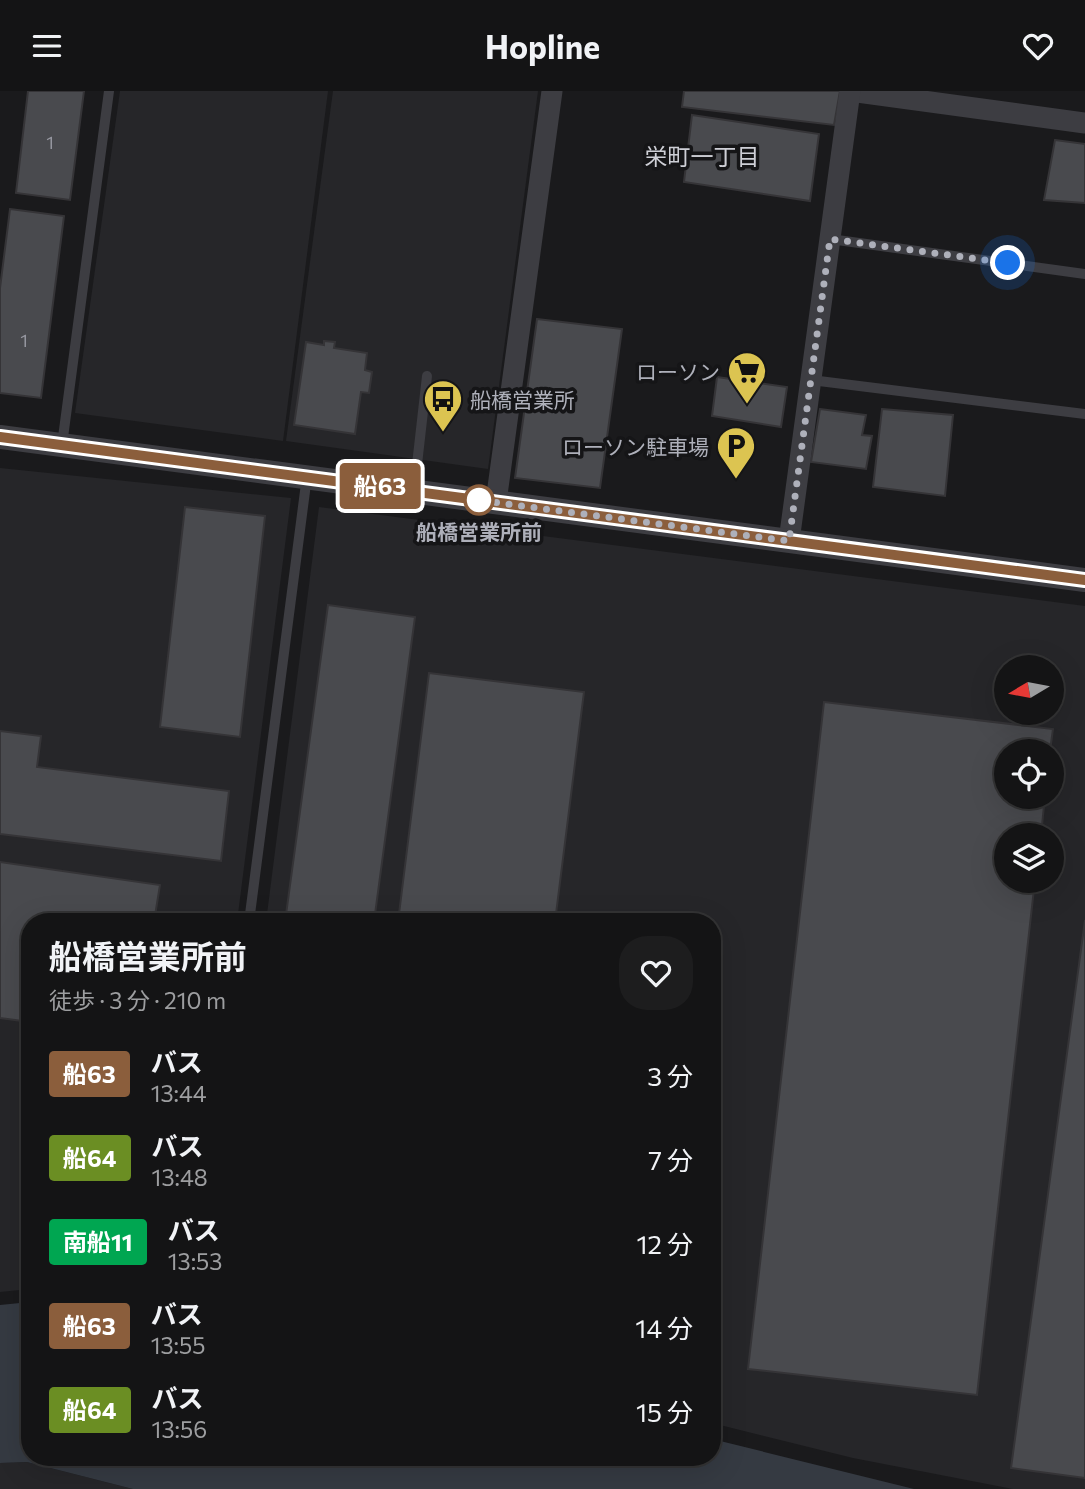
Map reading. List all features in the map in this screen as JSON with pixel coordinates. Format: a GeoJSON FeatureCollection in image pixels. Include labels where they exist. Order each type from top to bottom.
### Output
{"type":"FeatureCollection","features":[{"type":"Feature","properties":{"kind":"street"},"geometry":{"type":"LineString","coordinates":[[496,502],[552,91]]}},
{"type":"Feature","properties":{"kind":"street"},"geometry":{"type":"LineString","coordinates":[[789,541],[850,91],[1085,123]]}},
{"type":"Feature","properties":{"kind":"street"},"geometry":{"type":"LineString","coordinates":[[0,437],[1085,580]]}},
{"type":"Feature","properties":{"kind":"lane"},"geometry":{"type":"LineString","coordinates":[[62,445],[109,91]]}},
{"type":"Feature","properties":{"kind":"lane"},"geometry":{"type":"LineString","coordinates":[[830,239],[1085,274]]}},
{"type":"Feature","properties":{"kind":"lane"},"geometry":{"type":"LineString","coordinates":[[414,491],[427,376]]}},
{"type":"Feature","properties":{"kind":"lane"},"geometry":{"type":"LineString","coordinates":[[811,380],[1085,414]]}},
{"type":"Feature","properties":{"kind":"lane"},"geometry":{"type":"LineString","coordinates":[[250,913],[307,476]]}},
{"type":"Feature","properties":{"kind":"shaded area"},"geometry":{"type":"Polygon","coordinates":[[[120,91],[328,91],[283,441],[75,413],[120,91]]]}},
{"type":"Feature","properties":{"kind":"shaded area"},"geometry":{"type":"Polygon","coordinates":[[[333,91],[538,91],[488,469],[286,441],[333,91]]]}},
{"type":"Feature","properties":{"kind":"shaded area"},"geometry":{"type":"Polygon","coordinates":[[[0,468],[291,498],[238,913],[21,913],[21,1290],[0,1292],[0,468]]]}},
{"type":"Feature","properties":{"kind":"shaded area"},"geometry":{"type":"Polygon","coordinates":[[[319,507],[1085,606],[1085,1489],[1013,1489],[853,1458],[721,1425],[721,913],[267,913],[319,507]]]}},
{"type":"Feature","properties":{"kind":"shaded area"},"geometry":{"type":"Polygon","coordinates":[[[21,1303],[21,1462],[0,1463],[0,1305],[21,1303]]]}},
{"type":"Feature","properties":{"kind":"shaded area"},"geometry":{"type":"Polygon","coordinates":[[[721,1441],[914,1489],[133,1489],[43,1466],[721,1466],[721,1441]]]}},
{"type":"Feature","properties":{"kind":"shaded area"},"geometry":{"type":"Polygon","coordinates":[[[21,1462],[21,1466],[43,1466],[133,1489],[0,1489],[0,1463],[21,1462]]]}},
{"type":"Feature","properties":{"kind":"building"},"geometry":{"type":"Polygon","coordinates":[[[28,91],[84,91],[70,200],[16,193],[28,91]]]}},
{"type":"Feature","properties":{"kind":"building"},"geometry":{"type":"Polygon","coordinates":[[[684,91],[840,91],[834,125],[682,107],[684,91]]]}},
{"type":"Feature","properties":{"kind":"building"},"geometry":{"type":"Polygon","coordinates":[[[692,115],[819,134],[810,201],[684,182],[692,115]]]}},
{"type":"Feature","properties":{"kind":"building"},"geometry":{"type":"Polygon","coordinates":[[[1055,140],[1085,144],[1085,203],[1044,200],[1055,140]]]}},
{"type":"Feature","properties":{"kind":"building"},"geometry":{"type":"Polygon","coordinates":[[[10,209],[64,216],[41,398],[0,393],[0,288],[10,209]]]}},
{"type":"Feature","properties":{"kind":"building"},"geometry":{"type":"Polygon","coordinates":[[[537,319],[622,329],[600,488],[515,478],[537,319]]]}},
{"type":"Feature","properties":{"kind":"building"},"geometry":{"type":"Polygon","coordinates":[[[324,341],[335,342],[334,348],[367,353],[365,370],[372,372],[369,393],[361,392],[355,434],[294,425],[306,342],[324,345],[324,341]]]}},
{"type":"Feature","properties":{"kind":"building"},"geometry":{"type":"Polygon","coordinates":[[[717,377],[787,387],[781,427],[712,416],[717,377]]]}},
{"type":"Feature","properties":{"kind":"building"},"geometry":{"type":"Polygon","coordinates":[[[820,409],[866,415],[862,435],[872,436],[866,469],[811,462],[820,409]]]}},
{"type":"Feature","properties":{"kind":"building"},"geometry":{"type":"Polygon","coordinates":[[[882,409],[953,415],[945,496],[873,487],[882,409]]]}},
{"type":"Feature","properties":{"kind":"building"},"geometry":{"type":"Polygon","coordinates":[[[185,507],[265,516],[240,737],[160,727],[185,507]]]}},
{"type":"Feature","properties":{"kind":"building"},"geometry":{"type":"Polygon","coordinates":[[[328,605],[415,617],[375,913],[286,913],[328,605]]]}},
{"type":"Feature","properties":{"kind":"building"},"geometry":{"type":"Polygon","coordinates":[[[429,673],[584,692],[556,913],[399,913],[429,673]]]}},
{"type":"Feature","properties":{"kind":"building"},"geometry":{"type":"Polygon","coordinates":[[[824,702],[994,722],[994,725],[1053,729],[1052,739],[994,739],[994,809],[1044,809],[1042,823],[994,823],[994,893],[1034,893],[977,1395],[748,1369],[824,702]]]}},
{"type":"Feature","properties":{"kind":"building"},"geometry":{"type":"Polygon","coordinates":[[[0,731],[41,736],[37,767],[229,791],[221,861],[0,834],[0,731]]]}},
{"type":"Feature","properties":{"kind":"building"},"geometry":{"type":"Polygon","coordinates":[[[0,862],[160,885],[155,913],[21,913],[21,1021],[0,1018],[0,862]]]}},
{"type":"Feature","properties":{"kind":"building"},"geometry":{"type":"Polygon","coordinates":[[[1085,920],[1085,1478],[1011,1468],[1085,920]]]}},
{"type":"Feature","properties":{"kind":"bus line","name":"船63"},"geometry":{"type":"LineString","coordinates":[[0,437],[1085,580]]}},
{"type":"Feature","properties":{"kind":"place","name":"ローソン"},"geometry":{"type":"Point","coordinates":[747,405]}},
{"type":"Feature","properties":{"kind":"place","name":"船橋営業所"},"geometry":{"type":"Point","coordinates":[443,433]}},
{"type":"Feature","properties":{"kind":"place","name":"ローソン駐車場"},"geometry":{"type":"Point","coordinates":[736,480]}},
{"type":"Feature","properties":{"kind":"place","name":"船橋営業所前"},"geometry":{"type":"Point","coordinates":[479,500]}},
{"type":"Feature","properties":{"kind":"district","name":"栄町一丁目"},"geometry":{"type":"Point","coordinates":[702,156]}},
{"type":"Feature","properties":{"kind":"route"},"geometry":{"type":"LineString","coordinates":[[479,500],[469,499],[789,541],[830,239],[1008,263]]}}]}
